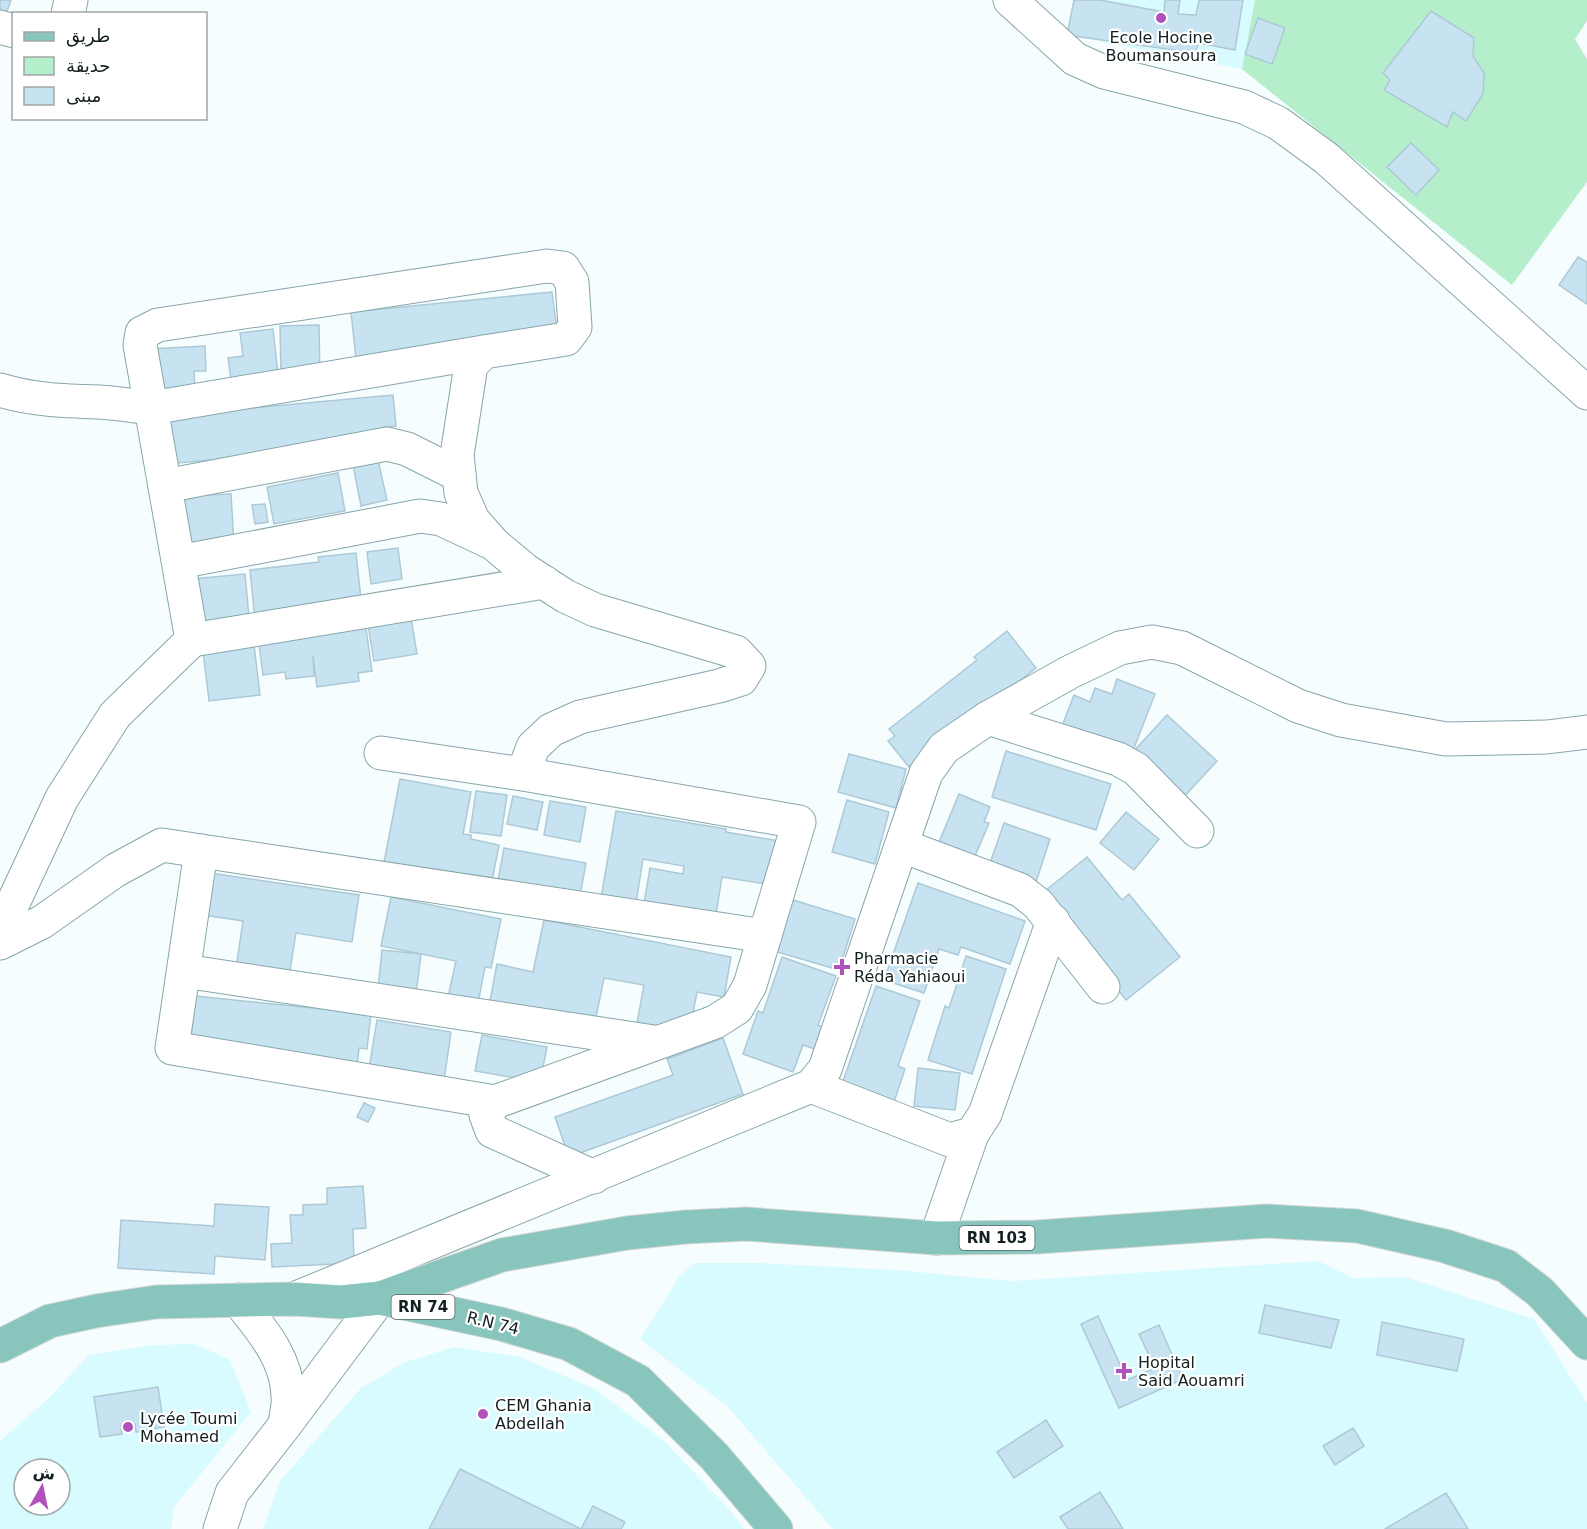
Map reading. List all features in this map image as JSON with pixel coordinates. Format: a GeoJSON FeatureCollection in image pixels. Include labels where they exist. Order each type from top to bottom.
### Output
{"type":"FeatureCollection","features":[{"type":"Feature","properties":{"kind":"main road","name":"RN 103"},"geometry":{"type":"LineString","coordinates":[[380,1298],[502,1255],[627,1233],[746,1224],[936,1238],[1037,1237],[1267,1221],[1357,1226],[1445,1246],[1506,1266],[1540,1292],[1587,1343]]}},
{"type":"Feature","properties":{"kind":"main road","name":"R.N 74"},"geometry":{"type":"LineString","coordinates":[[0,1346],[50,1321],[156,1302],[294,1299],[340,1302],[380,1298],[501,1324],[569,1344],[638,1381],[714,1456],[776,1529]]}},
{"type":"Feature","properties":{"kind":"street"},"geometry":{"type":"LineString","coordinates":[[1010,0],[1075,59],[1104,72],[1244,107],[1278,123],[1326,158],[1587,393]]}},
{"type":"Feature","properties":{"kind":"street"},"geometry":{"type":"LineString","coordinates":[[0,390],[56,401],[102,402],[151,408],[566,339],[575,327],[572,282],[563,268],[546,266],[158,325],[142,333],[140,345],[151,408],[165,486],[178,562],[192,640]]}},
{"type":"Feature","properties":{"kind":"street"},"geometry":{"type":"LineString","coordinates":[[484,352],[471,365],[457,455],[461,493],[473,519],[494,544],[525,570],[565,596],[595,610],[736,652],[749,666],[741,679],[580,717],[551,730],[533,747],[523,774]]}},
{"type":"Feature","properties":{"kind":"street"},"geometry":{"type":"LineString","coordinates":[[165,486],[387,444],[407,449],[459,474]]}},
{"type":"Feature","properties":{"kind":"street"},"geometry":{"type":"LineString","coordinates":[[178,562],[420,516],[441,519],[494,544]]}},
{"type":"Feature","properties":{"kind":"street"},"geometry":{"type":"LineString","coordinates":[[0,931],[62,798],[115,716],[192,640],[544,582]]}},
{"type":"Feature","properties":{"kind":"street"},"geometry":{"type":"LineString","coordinates":[[294,1299],[811,1086],[825,1069],[903,846],[926,773],[944,748],[988,717],[1070,672],[1120,648],[1152,642],[1182,648],[1298,706],[1341,720],[1446,739],[1547,737],[1587,732]]}},
{"type":"Feature","properties":{"kind":"street"},"geometry":{"type":"LineString","coordinates":[[988,717],[1102,754],[1136,769],[1197,831]]}},
{"type":"Feature","properties":{"kind":"street"},"geometry":{"type":"LineString","coordinates":[[201,851],[172,1048],[495,1102],[715,1022],[737,1008],[750,984],[799,822],[523,774],[381,753]]}},
{"type":"Feature","properties":{"kind":"street"},"geometry":{"type":"LineString","coordinates":[[0,943],[42,922],[116,870],[162,845],[765,936]]}},
{"type":"Feature","properties":{"kind":"street"},"geometry":{"type":"LineString","coordinates":[[903,846],[1020,890],[1038,904],[1053,921],[1103,987]]}},
{"type":"Feature","properties":{"kind":"street"},"geometry":{"type":"LineString","coordinates":[[936,1238],[972,1134],[985,1114],[1053,921]]}},
{"type":"Feature","properties":{"kind":"street"},"geometry":{"type":"LineString","coordinates":[[184,971],[658,1043]]}},
{"type":"Feature","properties":{"kind":"street"},"geometry":{"type":"LineString","coordinates":[[811,1086],[950,1140],[972,1134]]}},
{"type":"Feature","properties":{"kind":"street"},"geometry":{"type":"LineString","coordinates":[[495,1102],[486,1115],[492,1131],[594,1177]]}},
{"type":"Feature","properties":{"kind":"street"},"geometry":{"type":"LineString","coordinates":[[220,1529],[232,1493],[380,1298]]}},
{"type":"Feature","properties":{"kind":"street"},"geometry":{"type":"LineString","coordinates":[[238,1300],[280,1358],[288,1396],[285,1425]]}},
{"type":"Feature","properties":{"kind":"shaded area","name":"Ecole Hocine Boumansoura"},"geometry":{"type":"Polygon","coordinates":[[[1074,0],[1255,0],[1242,69],[1067,35],[1074,0]]]}},
{"type":"Feature","properties":{"kind":"shaded area","name":"Hopital Said Aouamri"},"geometry":{"type":"Polygon","coordinates":[[[1318,1261],[1353,1278],[1405,1277],[1534,1319],[1587,1403],[1587,1529],[833,1529],[728,1407],[640,1339],[681,1274],[695,1263],[758,1263],[896,1270],[1012,1281],[1318,1261]]]}},
{"type":"Feature","properties":{"kind":"shaded area","name":"Lycée Toumi Mohamed"},"geometry":{"type":"Polygon","coordinates":[[[195,1344],[230,1360],[251,1412],[174,1507],[171,1529],[0,1529],[0,1441],[49,1398],[89,1355],[154,1345],[195,1344]]]}},
{"type":"Feature","properties":{"kind":"shaded area","name":"CEM Ghania Abdellah"},"geometry":{"type":"Polygon","coordinates":[[[454,1347],[520,1357],[593,1388],[664,1441],[730,1510],[744,1529],[263,1529],[280,1481],[361,1388],[403,1363],[454,1347]]]}},
{"type":"Feature","properties":{"kind":"green space"},"geometry":{"type":"Polygon","coordinates":[[[1255,0],[1587,0],[1587,21],[1575,39],[1587,59],[1587,182],[1512,285],[1242,69],[1255,0]]]}},
{"type":"Feature","properties":{"kind":"building"},"geometry":{"type":"Polygon","coordinates":[[[0,0],[11,0],[4,20],[0,18],[0,0]]]}},
{"type":"Feature","properties":{"kind":"building","name":"Ecole Hocine Boumansoura"},"geometry":{"type":"Polygon","coordinates":[[[1074,0],[1100,0],[1164,12],[1165,0],[1180,0],[1178,14],[1196,15],[1199,0],[1243,0],[1235,50],[1199,43],[1195,53],[1067,35],[1074,0]]]}},
{"type":"Feature","properties":{"kind":"building"},"geometry":{"type":"Polygon","coordinates":[[[1431,11],[1474,38],[1473,56],[1484,73],[1483,94],[1466,121],[1453,112],[1447,127],[1384,90],[1390,80],[1383,73],[1431,11]]]}},
{"type":"Feature","properties":{"kind":"building"},"geometry":{"type":"Polygon","coordinates":[[[1258,18],[1285,28],[1272,64],[1245,54],[1258,18]]]}},
{"type":"Feature","properties":{"kind":"building"},"geometry":{"type":"Polygon","coordinates":[[[1411,143],[1439,170],[1416,195],[1387,167],[1411,143]]]}},
{"type":"Feature","properties":{"kind":"building"},"geometry":{"type":"Polygon","coordinates":[[[1578,257],[1587,262],[1587,304],[1559,285],[1578,257]]]}},
{"type":"Feature","properties":{"kind":"building"},"geometry":{"type":"Polygon","coordinates":[[[552,292],[558,339],[356,359],[351,312],[552,292]]]}},
{"type":"Feature","properties":{"kind":"building"},"geometry":{"type":"Polygon","coordinates":[[[319,325],[320,375],[281,376],[280,326],[319,325]]]}},
{"type":"Feature","properties":{"kind":"building"},"geometry":{"type":"Polygon","coordinates":[[[273,329],[278,374],[231,380],[228,358],[243,356],[240,333],[273,329]]]}},
{"type":"Feature","properties":{"kind":"building"},"geometry":{"type":"Polygon","coordinates":[[[205,346],[206,371],[194,371],[195,390],[152,393],[149,349],[205,346]]]}},
{"type":"Feature","properties":{"kind":"building"},"geometry":{"type":"Polygon","coordinates":[[[393,395],[396,426],[381,428],[383,444],[167,464],[162,416],[393,395]]]}},
{"type":"Feature","properties":{"kind":"building"},"geometry":{"type":"Polygon","coordinates":[[[378,460],[387,500],[361,506],[353,465],[378,460]]]}},
{"type":"Feature","properties":{"kind":"building"},"geometry":{"type":"Polygon","coordinates":[[[338,473],[345,511],[274,524],[267,487],[338,473]]]}},
{"type":"Feature","properties":{"kind":"building"},"geometry":{"type":"Polygon","coordinates":[[[231,494],[234,544],[180,547],[178,496],[231,494]]]}},
{"type":"Feature","properties":{"kind":"building"},"geometry":{"type":"Polygon","coordinates":[[[265,504],[268,522],[255,524],[252,505],[265,504]]]}},
{"type":"Feature","properties":{"kind":"building"},"geometry":{"type":"Polygon","coordinates":[[[398,548],[402,579],[371,584],[367,552],[398,548]]]}},
{"type":"Feature","properties":{"kind":"building"},"geometry":{"type":"Polygon","coordinates":[[[356,553],[362,608],[255,620],[250,570],[319,562],[318,557],[356,553]]]}},
{"type":"Feature","properties":{"kind":"building"},"geometry":{"type":"Polygon","coordinates":[[[245,574],[249,617],[196,622],[192,579],[245,574]]]}},
{"type":"Feature","properties":{"kind":"building"},"geometry":{"type":"Polygon","coordinates":[[[411,618],[417,654],[374,661],[368,625],[411,618]]]}},
{"type":"Feature","properties":{"kind":"building"},"geometry":{"type":"Polygon","coordinates":[[[366,628],[372,671],[358,673],[359,681],[317,687],[313,656],[314,676],[286,679],[285,672],[263,675],[259,644],[366,628]]]}},
{"type":"Feature","properties":{"kind":"building"},"geometry":{"type":"Polygon","coordinates":[[[1007,631],[1036,668],[909,767],[888,741],[895,736],[889,729],[977,660],[974,657],[1007,631]]]}},
{"type":"Feature","properties":{"kind":"building"},"geometry":{"type":"Polygon","coordinates":[[[254,645],[260,695],[209,701],[203,651],[254,645]]]}},
{"type":"Feature","properties":{"kind":"building"},"geometry":{"type":"Polygon","coordinates":[[[1117,679],[1155,694],[1132,753],[1062,726],[1074,695],[1090,702],[1095,688],[1112,694],[1117,679]]]}},
{"type":"Feature","properties":{"kind":"building"},"geometry":{"type":"Polygon","coordinates":[[[1167,715],[1217,761],[1182,799],[1132,753],[1167,715]]]}},
{"type":"Feature","properties":{"kind":"building"},"geometry":{"type":"Polygon","coordinates":[[[1006,751],[1111,784],[1096,830],[992,797],[1006,751]]]}},
{"type":"Feature","properties":{"kind":"building"},"geometry":{"type":"Polygon","coordinates":[[[849,754],[906,769],[896,808],[838,792],[849,754]]]}},
{"type":"Feature","properties":{"kind":"building"},"geometry":{"type":"Polygon","coordinates":[[[400,779],[471,792],[463,834],[471,835],[471,839],[499,845],[491,886],[382,873],[400,779]]]}},
{"type":"Feature","properties":{"kind":"building"},"geometry":{"type":"Polygon","coordinates":[[[476,791],[507,795],[501,836],[470,832],[476,791]]]}},
{"type":"Feature","properties":{"kind":"building"},"geometry":{"type":"Polygon","coordinates":[[[959,794],[990,807],[984,822],[989,823],[970,868],[934,854],[959,794]]]}},
{"type":"Feature","properties":{"kind":"building"},"geometry":{"type":"Polygon","coordinates":[[[513,796],[543,802],[537,830],[507,824],[513,796]]]}},
{"type":"Feature","properties":{"kind":"building"},"geometry":{"type":"Polygon","coordinates":[[[847,800],[889,812],[875,864],[832,852],[847,800]]]}},
{"type":"Feature","properties":{"kind":"building"},"geometry":{"type":"Polygon","coordinates":[[[550,801],[586,807],[580,842],[544,835],[550,801]]]}},
{"type":"Feature","properties":{"kind":"building"},"geometry":{"type":"Polygon","coordinates":[[[616,811],[726,829],[726,832],[779,841],[771,885],[722,877],[714,927],[642,915],[650,868],[683,874],[684,866],[643,859],[635,910],[600,904],[616,811]]]}},
{"type":"Feature","properties":{"kind":"building"},"geometry":{"type":"Polygon","coordinates":[[[1126,812],[1159,839],[1134,870],[1100,843],[1126,812]]]}},
{"type":"Feature","properties":{"kind":"building"},"geometry":{"type":"Polygon","coordinates":[[[1004,823],[1050,839],[1035,885],[988,869],[1004,823]]]}},
{"type":"Feature","properties":{"kind":"building"},"geometry":{"type":"Polygon","coordinates":[[[504,848],[586,863],[578,906],[496,891],[504,848]]]}},
{"type":"Feature","properties":{"kind":"building"},"geometry":{"type":"Polygon","coordinates":[[[1087,857],[1122,900],[1129,894],[1180,957],[1126,1000],[1073,934],[1044,892],[1087,857]]]}},
{"type":"Feature","properties":{"kind":"building"},"geometry":{"type":"Polygon","coordinates":[[[210,873],[359,895],[352,942],[296,933],[288,983],[235,975],[243,921],[204,915],[210,873]]]}},
{"type":"Feature","properties":{"kind":"building"},"geometry":{"type":"Polygon","coordinates":[[[918,883],[1025,921],[1010,964],[961,947],[958,955],[939,949],[924,993],[884,980],[918,883]]]}},
{"type":"Feature","properties":{"kind":"building"},"geometry":{"type":"Polygon","coordinates":[[[391,897],[501,919],[491,968],[485,967],[477,1008],[447,1002],[456,961],[381,946],[391,897]]]}},
{"type":"Feature","properties":{"kind":"building"},"geometry":{"type":"Polygon","coordinates":[[[790,899],[855,919],[839,970],[774,951],[790,899]]]}},
{"type":"Feature","properties":{"kind":"building"},"geometry":{"type":"Polygon","coordinates":[[[544,920],[731,957],[724,997],[697,992],[690,1029],[635,1034],[644,985],[604,978],[594,1027],[489,1006],[497,964],[533,972],[544,920]]]}},
{"type":"Feature","properties":{"kind":"building"},"geometry":{"type":"Polygon","coordinates":[[[382,950],[421,954],[416,994],[378,989],[382,950]]]}},
{"type":"Feature","properties":{"kind":"building"},"geometry":{"type":"Polygon","coordinates":[[[966,956],[1006,969],[972,1074],[928,1060],[945,1006],[949,1008],[966,956]]]}},
{"type":"Feature","properties":{"kind":"building"},"geometry":{"type":"Polygon","coordinates":[[[782,957],[836,976],[818,1025],[823,1027],[815,1049],[803,1045],[793,1072],[743,1054],[758,1011],[763,1013],[782,957]]]}},
{"type":"Feature","properties":{"kind":"building"},"geometry":{"type":"Polygon","coordinates":[[[876,986],[920,1001],[898,1066],[905,1069],[893,1105],[841,1087],[876,986]]]}},
{"type":"Feature","properties":{"kind":"building"},"geometry":{"type":"Polygon","coordinates":[[[195,996],[371,1014],[367,1049],[359,1048],[357,1067],[190,1049],[195,996]]]}},
{"type":"Feature","properties":{"kind":"building"},"geometry":{"type":"Polygon","coordinates":[[[377,1020],[451,1032],[444,1081],[369,1069],[377,1020]]]}},
{"type":"Feature","properties":{"kind":"building"},"geometry":{"type":"Polygon","coordinates":[[[482,1035],[547,1047],[540,1082],[475,1071],[482,1035]]]}},
{"type":"Feature","properties":{"kind":"building"},"geometry":{"type":"Polygon","coordinates":[[[723,1038],[743,1094],[569,1157],[555,1117],[673,1075],[667,1059],[723,1038]]]}},
{"type":"Feature","properties":{"kind":"building"},"geometry":{"type":"Polygon","coordinates":[[[918,1068],[960,1073],[955,1110],[914,1106],[918,1068]]]}},
{"type":"Feature","properties":{"kind":"building"},"geometry":{"type":"Polygon","coordinates":[[[364,1103],[375,1108],[368,1122],[357,1117],[364,1103]]]}},
{"type":"Feature","properties":{"kind":"building"},"geometry":{"type":"Polygon","coordinates":[[[363,1186],[366,1228],[353,1229],[354,1263],[272,1267],[271,1244],[292,1243],[290,1215],[303,1215],[303,1205],[327,1204],[327,1188],[363,1186]]]}},
{"type":"Feature","properties":{"kind":"building"},"geometry":{"type":"Polygon","coordinates":[[[215,1204],[269,1207],[265,1260],[215,1256],[214,1274],[118,1268],[121,1220],[214,1226],[215,1204]]]}},
{"type":"Feature","properties":{"kind":"building"},"geometry":{"type":"Polygon","coordinates":[[[1265,1305],[1339,1320],[1331,1348],[1259,1333],[1265,1305]]]}},
{"type":"Feature","properties":{"kind":"building"},"geometry":{"type":"Polygon","coordinates":[[[1098,1316],[1127,1380],[1155,1368],[1139,1334],[1159,1325],[1183,1379],[1119,1408],[1081,1324],[1098,1316]]]}},
{"type":"Feature","properties":{"kind":"building"},"geometry":{"type":"Polygon","coordinates":[[[1382,1322],[1464,1339],[1457,1371],[1377,1355],[1382,1322]]]}},
{"type":"Feature","properties":{"kind":"building"},"geometry":{"type":"Polygon","coordinates":[[[158,1387],[164,1427],[136,1432],[135,1424],[121,1426],[122,1434],[100,1437],[94,1397],[158,1387]]]}},
{"type":"Feature","properties":{"kind":"building"},"geometry":{"type":"Polygon","coordinates":[[[1046,1420],[1063,1446],[1014,1478],[997,1452],[1046,1420]]]}},
{"type":"Feature","properties":{"kind":"building"},"geometry":{"type":"Polygon","coordinates":[[[1353,1428],[1364,1446],[1335,1465],[1323,1446],[1353,1428]]]}},
{"type":"Feature","properties":{"kind":"building"},"geometry":{"type":"Polygon","coordinates":[[[460,1469],[581,1529],[429,1529],[460,1469]]]}},
{"type":"Feature","properties":{"kind":"building"},"geometry":{"type":"Polygon","coordinates":[[[1100,1492],[1123,1529],[1068,1529],[1060,1517],[1100,1492]]]}},
{"type":"Feature","properties":{"kind":"building"},"geometry":{"type":"Polygon","coordinates":[[[1446,1493],[1468,1529],[1385,1529],[1446,1493]]]}},
{"type":"Feature","properties":{"kind":"building"},"geometry":{"type":"Polygon","coordinates":[[[593,1506],[625,1522],[621,1529],[581,1529],[593,1506]]]}},
{"type":"Feature","properties":{"kind":"place","name":"Ecole Hocine Boumansoura"},"geometry":{"type":"Point","coordinates":[1161,18]}},
{"type":"Feature","properties":{"kind":"place","name":"Pharmacie Réda Yahiaoui"},"geometry":{"type":"Point","coordinates":[842,967]}},
{"type":"Feature","properties":{"kind":"place","name":"Hopital Said Aouamri"},"geometry":{"type":"Point","coordinates":[1124,1371]}},
{"type":"Feature","properties":{"kind":"place","name":"CEM Ghania Abdellah"},"geometry":{"type":"Point","coordinates":[483,1414]}},
{"type":"Feature","properties":{"kind":"place","name":"Lycée Toumi Mohamed"},"geometry":{"type":"Point","coordinates":[128,1427]}}]}
